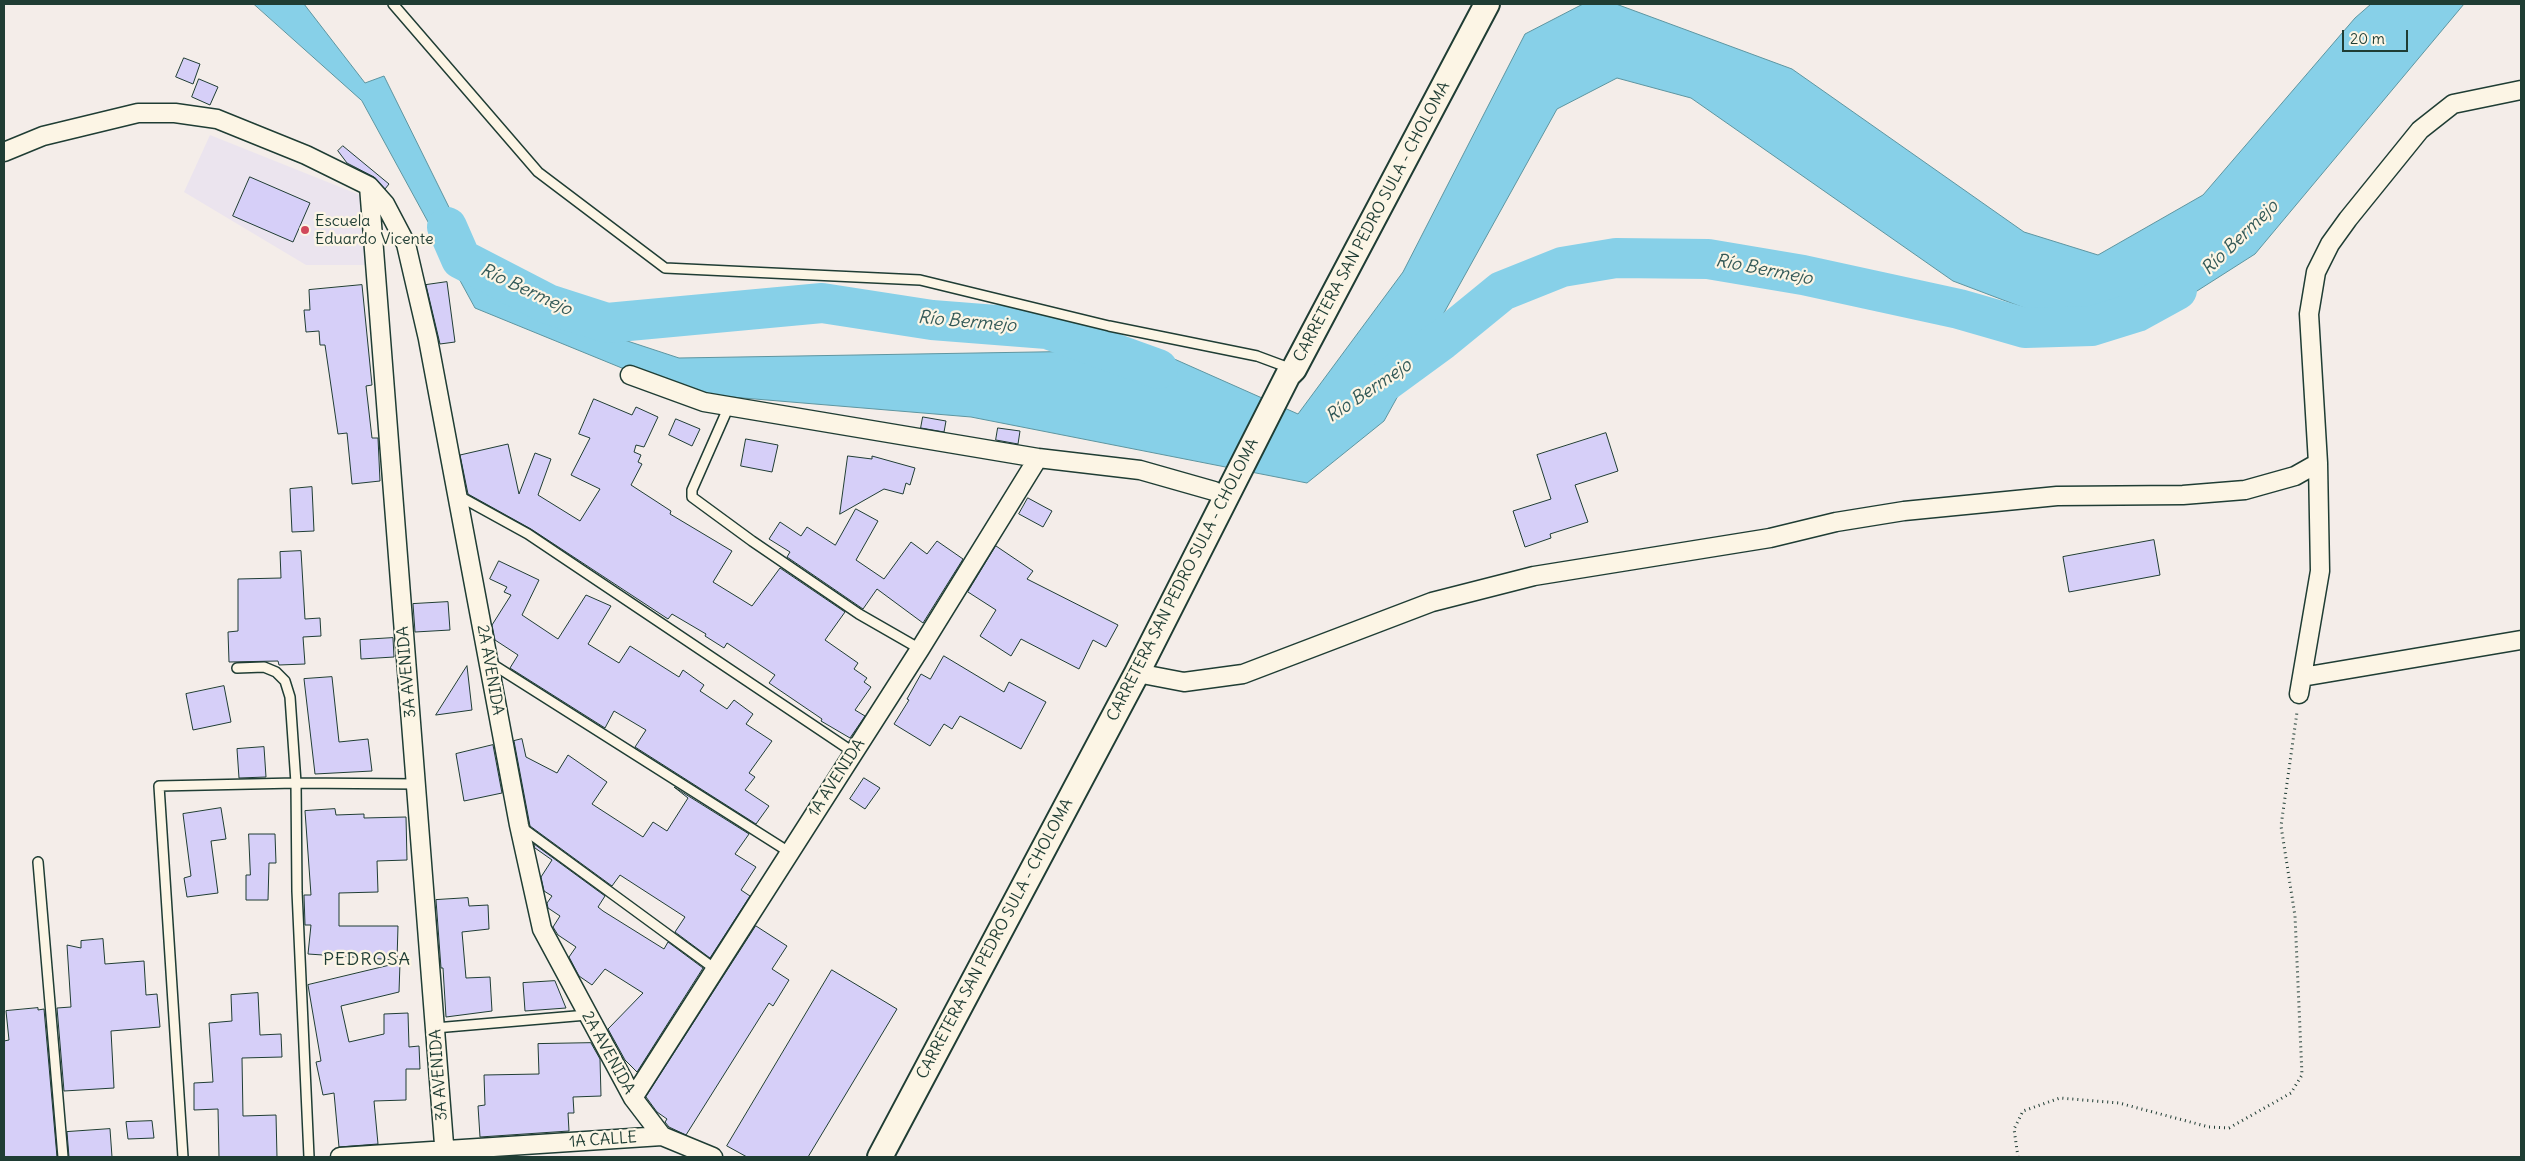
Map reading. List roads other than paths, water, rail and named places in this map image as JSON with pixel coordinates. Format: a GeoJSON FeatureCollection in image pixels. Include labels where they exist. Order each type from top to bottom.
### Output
{"type":"FeatureCollection","features":[{"type":"Feature","properties":{"kind":"main road","name":"CARRETERA SAN PEDRO SULA - CHOLOMA"},"geometry":{"type":"LineString","coordinates":[[880,1157],[1136,673],[1291,372],[1487,4]]}},
{"type":"Feature","properties":{"kind":"street"},"geometry":{"type":"LineString","coordinates":[[2300,694],[2320,571],[2318,463],[2308,314],[2316,272],[2330,244],[2420,130],[2453,104],[2521,90]]}},
{"type":"Feature","properties":{"kind":"street"},"geometry":{"type":"LineString","coordinates":[[4,152],[43,136],[98,122],[138,113],[175,113],[217,118],[306,156],[369,186]]}},
{"type":"Feature","properties":{"kind":"street","name":"2A AVENIDA"},"geometry":{"type":"LineString","coordinates":[[369,186],[385,204],[406,244],[428,339],[459,496],[519,825],[542,929],[587,1016],[633,1098],[662,1136]]}},
{"type":"Feature","properties":{"kind":"street","name":"3A AVENIDA"},"geometry":{"type":"LineString","coordinates":[[369,186],[445,1154]]}},
{"type":"Feature","properties":{"kind":"street"},"geometry":{"type":"LineString","coordinates":[[630,375],[704,402],[1038,458],[1140,470],[1214,491],[1229,490]]}},
{"type":"Feature","properties":{"kind":"street","name":"1A AVENIDA"},"geometry":{"type":"LineString","coordinates":[[633,1098],[920,649],[1038,458]]}},
{"type":"Feature","properties":{"kind":"street"},"geometry":{"type":"LineString","coordinates":[[1136,673],[1184,682],[1243,674],[1432,602],[1525,578],[1622,560],[1695,551],[1770,538],[1836,522],[1904,511],[2057,496],[2183,495],[2245,490],[2295,476],[2318,463]]}},
{"type":"Feature","properties":{"kind":"street"},"geometry":{"type":"LineString","coordinates":[[2302,677],[2521,640]]}},
{"type":"Feature","properties":{"kind":"street","name":"1A CALLE"},"geometry":{"type":"LineString","coordinates":[[340,1157],[445,1154],[662,1136],[713,1157]]}},
{"type":"Feature","properties":{"kind":"lane"},"geometry":{"type":"LineString","coordinates":[[393,4],[538,172],[665,268],[920,280],[1109,326],[1257,356],[1291,372]]}},
{"type":"Feature","properties":{"kind":"lane"},"geometry":{"type":"LineString","coordinates":[[728,406],[692,490],[692,497],[752,541],[859,614],[920,649]]}},
{"type":"Feature","properties":{"kind":"lane"},"geometry":{"type":"LineString","coordinates":[[459,496],[528,534],[853,752]]}},
{"type":"Feature","properties":{"kind":"lane"},"geometry":{"type":"LineString","coordinates":[[488,661],[789,852]]}},
{"type":"Feature","properties":{"kind":"lane"},"geometry":{"type":"LineString","coordinates":[[237,668],[264,667],[276,672],[285,681],[290,697],[296,783],[297,891],[309,1157]]}},
{"type":"Feature","properties":{"kind":"lane"},"geometry":{"type":"LineString","coordinates":[[183,1157],[159,786],[296,783],[416,784]]}},
{"type":"Feature","properties":{"kind":"lane"},"geometry":{"type":"LineString","coordinates":[[519,825],[715,969]]}},
{"type":"Feature","properties":{"kind":"lane"},"geometry":{"type":"LineString","coordinates":[[38,862],[63,1157]]}},
{"type":"Feature","properties":{"kind":"lane"},"geometry":{"type":"LineString","coordinates":[[435,1028],[587,1016]]}},
{"type":"Feature","properties":{"kind":"water"},"geometry":{"type":"Polygon","coordinates":[[[254,4],[304,4],[365,83],[384,76],[484,278],[524,307],[679,358],[1154,350],[1298,414],[1403,272],[1525,34],[1583,4],[1616,4],[1792,69],[2024,232],[2098,255],[2203,195],[2355,18],[2371,4],[2464,4],[2255,254],[2164,312],[2056,320],[1953,281],[1691,98],[1617,78],[1557,109],[1384,421],[1307,483],[971,417],[683,393],[475,308],[362,101],[254,4]]]}},
{"type":"Feature","properties":{"kind":"waterway","name":"Río Bermejo"},"geometry":{"type":"LineString","coordinates":[[447,227],[461,259],[548,304],[607,323],[822,303],[932,320],[1047,329],[1158,369]]}},
{"type":"Feature","properties":{"kind":"waterway","name":"Río Bermejo"},"geometry":{"type":"LineString","coordinates":[[1375,389],[1442,340],[1502,291],[1562,267],[1616,258],[1708,259],[1803,275],[1959,309],[2025,328],[2092,326],[2137,312],[2177,290]]}},
{"type":"Feature","properties":{"kind":"place","name":"Escuela Eduardo Vicente"},"geometry":{"type":"Point","coordinates":[305,230]}},
{"type":"Feature","properties":{"kind":"district","name":"PEDROSA"},"geometry":{"type":"Point","coordinates":[367,960]}}]}
